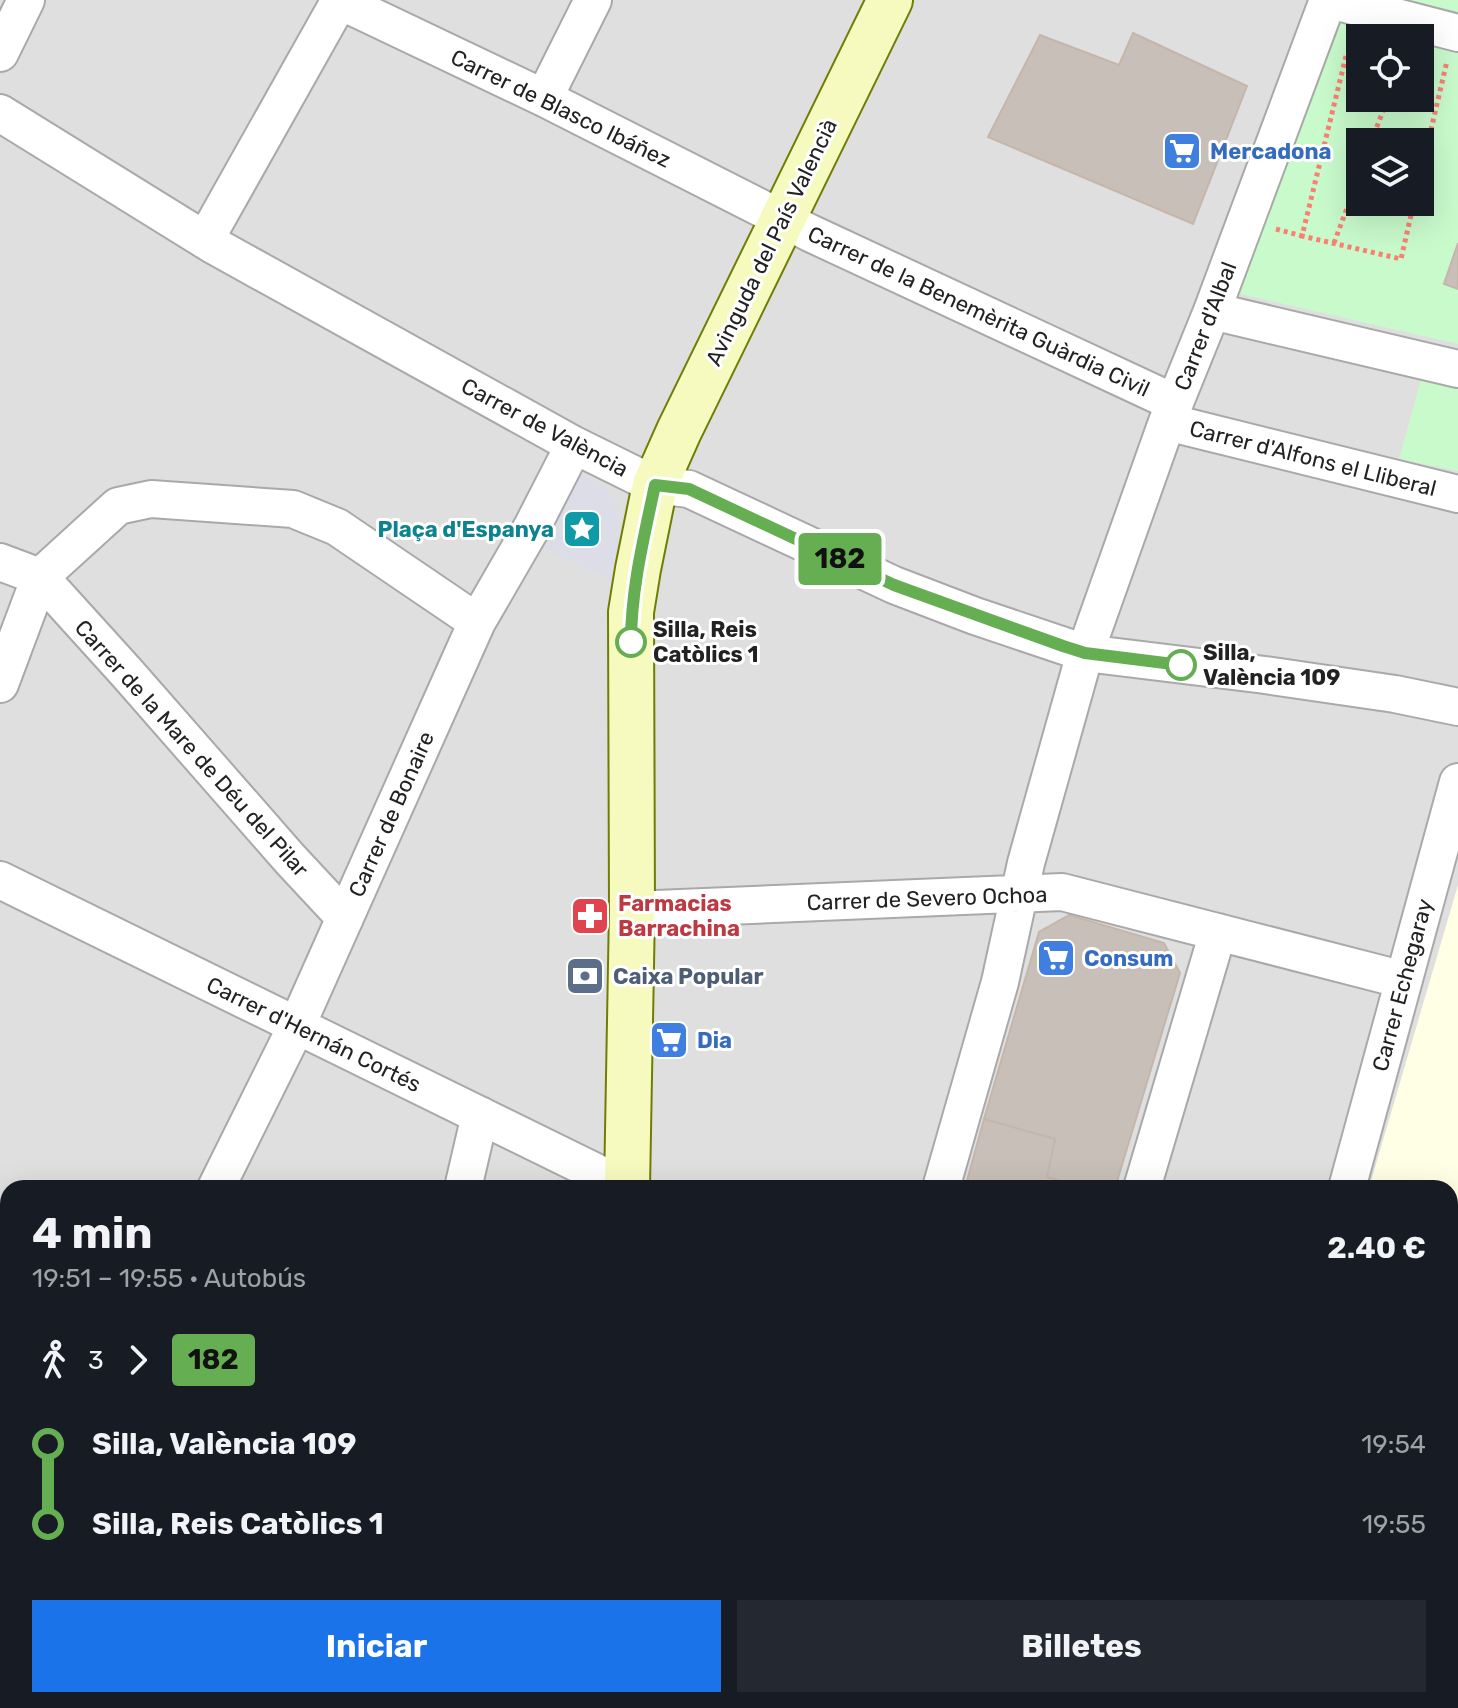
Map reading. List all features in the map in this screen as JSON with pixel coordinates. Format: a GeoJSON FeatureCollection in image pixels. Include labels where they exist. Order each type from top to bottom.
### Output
{"type":"FeatureCollection","features":[{"type":"Feature","properties":{"kind":"street"},"geometry":{"type":"LineString","coordinates":[[0,53],[26,0]]}},
{"type":"Feature","properties":{"kind":"street"},"geometry":{"type":"LineString","coordinates":[[205,240],[339,0]]}},
{"type":"Feature","properties":{"kind":"street","name":"Carrer de Blasco Ibáñez"},"geometry":{"type":"LineString","coordinates":[[339,0],[783,218]]}},
{"type":"Feature","properties":{"kind":"street"},"geometry":{"type":"LineString","coordinates":[[544,98],[593,0]]}},
{"type":"Feature","properties":{"kind":"street","name":"Avinguda del País Valencià"},"geometry":{"type":"LineString","coordinates":[[627,1180],[632,910],[631,612],[655,485],[890,0]]}},
{"type":"Feature","properties":{"kind":"street"},"geometry":{"type":"LineString","coordinates":[[1339,3],[1456,32]]}},
{"type":"Feature","properties":{"kind":"street","name":"Carrer d'Albal"},"geometry":{"type":"LineString","coordinates":[[943,1180],[1000,982],[1026,863],[1085,653],[1171,412],[1339,3]]}},
{"type":"Feature","properties":{"kind":"street","name":"Carrer de València"},"geometry":{"type":"LineString","coordinates":[[0,113],[205,240],[574,445],[655,485],[689,489],[894,585],[1085,653],[1265,675],[1395,694],[1458,707]]}},
{"type":"Feature","properties":{"kind":"street","name":"Carrer de la Benemèrita Guàrdia Civil"},"geometry":{"type":"LineString","coordinates":[[783,218],[1171,412]]}},
{"type":"Feature","properties":{"kind":"street"},"geometry":{"type":"LineString","coordinates":[[1212,311],[1458,369]]}},
{"type":"Feature","properties":{"kind":"street","name":"Carrer d'Alfons el Lliberal"},"geometry":{"type":"LineString","coordinates":[[1171,412],[1458,494]]}},
{"type":"Feature","properties":{"kind":"street","name":"Carrer de Bonaire"},"geometry":{"type":"LineString","coordinates":[[220,1180],[297,1025],[477,622],[532,527],[574,445]]}},
{"type":"Feature","properties":{"kind":"street"},"geometry":{"type":"LineString","coordinates":[[0,684],[40,577],[118,506],[151,499],[293,509],[337,527],[477,622]]}},
{"type":"Feature","properties":{"kind":"street"},"geometry":{"type":"LineString","coordinates":[[0,562],[40,577]]}},
{"type":"Feature","properties":{"kind":"street","name":"Carrer de la Mare de Déu del Pilar"},"geometry":{"type":"LineString","coordinates":[[40,577],[345,918]]}},
{"type":"Feature","properties":{"kind":"street","name":"Carrer Echegaray"},"geometry":{"type":"LineString","coordinates":[[1349,1180],[1458,782]]}},
{"type":"Feature","properties":{"kind":"street","name":"Carrer d'Hernán Cortés"},"geometry":{"type":"LineString","coordinates":[[0,880],[611,1180]]}},
{"type":"Feature","properties":{"kind":"street","name":"Carrer de Severo Ochoa"},"geometry":{"type":"LineString","coordinates":[[632,910],[1062,892],[1404,980]]}},
{"type":"Feature","properties":{"kind":"street"},"geometry":{"type":"LineString","coordinates":[[1144,1180],[1218,932]]}},
{"type":"Feature","properties":{"kind":"street"},"geometry":{"type":"LineString","coordinates":[[465,1180],[480,1115]]}},
{"type":"Feature","properties":{"kind":"path"},"geometry":{"type":"LineString","coordinates":[[1339,3],[1302,236],[1401,259],[1411,216]]}},
{"type":"Feature","properties":{"kind":"path"},"geometry":{"type":"LineString","coordinates":[[1432,128],[1456,32]]}},
{"type":"Feature","properties":{"kind":"path"},"geometry":{"type":"LineString","coordinates":[[1334,243],[1346,211]]}},
{"type":"Feature","properties":{"kind":"shaded area"},"geometry":{"type":"Polygon","coordinates":[[[0,0],[1458,0],[1458,1180],[0,1180],[0,0]]]}},
{"type":"Feature","properties":{"kind":"shaded area","name":"Plaça d'Espanya"},"geometry":{"type":"Polygon","coordinates":[[[575,475],[582,475],[606,488],[618,503],[618,546],[611,580],[540,548],[575,475]]]}},
{"type":"Feature","properties":{"kind":"shaded area"},"geometry":{"type":"Polygon","coordinates":[[[1458,885],[1458,1180],[1371,1180],[1458,885]]]}},
{"type":"Feature","properties":{"kind":"green space"},"geometry":{"type":"Polygon","coordinates":[[[1336,0],[1458,0],[1458,344],[1223,290],[1336,0]]]}},
{"type":"Feature","properties":{"kind":"green space"},"geometry":{"type":"Polygon","coordinates":[[[1421,380],[1458,389],[1458,471],[1399,459],[1421,380]]]}},
{"type":"Feature","properties":{"kind":"building"},"geometry":{"type":"Polygon","coordinates":[[[1133,33],[1247,86],[1193,224],[988,137],[1040,35],[1119,65],[1133,33]]]}},
{"type":"Feature","properties":{"kind":"building"},"geometry":{"type":"Polygon","coordinates":[[[1458,243],[1458,289],[1444,284],[1458,243]]]}},
{"type":"Feature","properties":{"kind":"building"},"geometry":{"type":"Polygon","coordinates":[[[1069,915],[1164,943],[1180,973],[1117,1180],[1057,1180],[1047,1177],[1055,1139],[984,1119],[1039,932],[1069,915]]]}},
{"type":"Feature","properties":{"kind":"building"},"geometry":{"type":"Polygon","coordinates":[[[984,1119],[1055,1139],[1047,1177],[1057,1180],[967,1180],[984,1119]]]}},
{"type":"Feature","properties":{"kind":"bus line","name":"182"},"geometry":{"type":"LineString","coordinates":[[631,642],[634,590],[655,485],[689,489],[894,585],[975,616],[1085,653],[1181,665]]}},
{"type":"Feature","properties":{"kind":"place","name":"Mercadona"},"geometry":{"type":"Point","coordinates":[1182,151]}},
{"type":"Feature","properties":{"kind":"place","name":"Plaça d'Espanya"},"geometry":{"type":"Point","coordinates":[582,529]}},
{"type":"Feature","properties":{"kind":"place","name":"Silla, Reis Catòlics 1"},"geometry":{"type":"Point","coordinates":[631,642]}},
{"type":"Feature","properties":{"kind":"place","name":"Silla, València 109"},"geometry":{"type":"Point","coordinates":[1181,665]}},
{"type":"Feature","properties":{"kind":"place","name":"Farmacias Barrachina"},"geometry":{"type":"Point","coordinates":[590,916]}},
{"type":"Feature","properties":{"kind":"place","name":"Consum"},"geometry":{"type":"Point","coordinates":[1056,958]}},
{"type":"Feature","properties":{"kind":"place","name":"Caixa Popular"},"geometry":{"type":"Point","coordinates":[585,976]}},
{"type":"Feature","properties":{"kind":"place","name":"Dia"},"geometry":{"type":"Point","coordinates":[669,1040]}}]}
